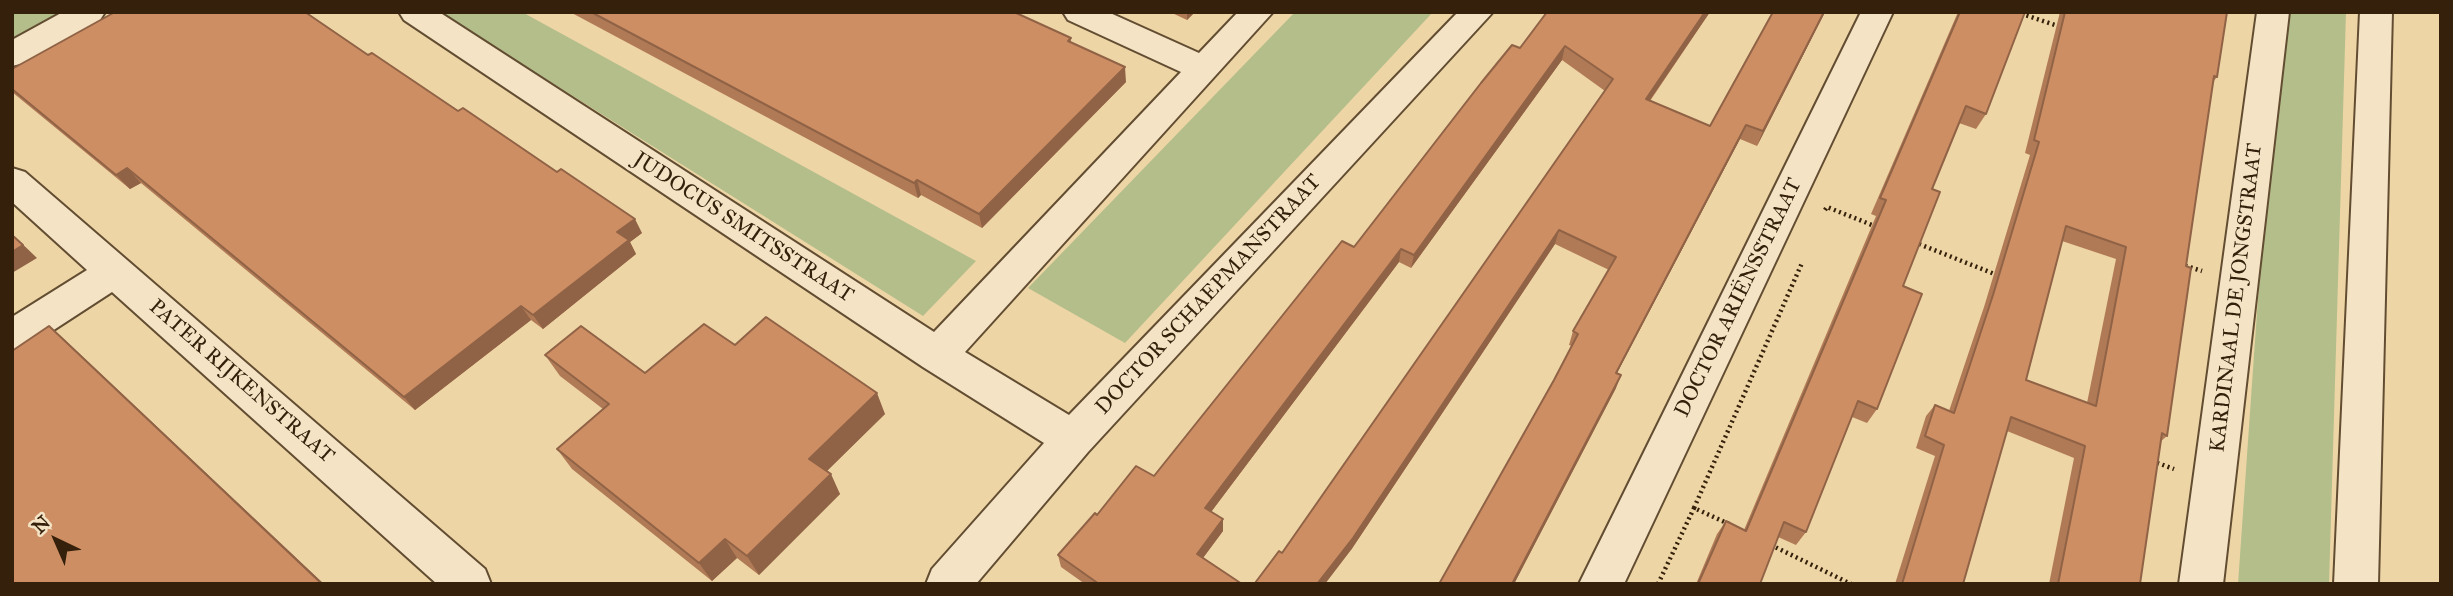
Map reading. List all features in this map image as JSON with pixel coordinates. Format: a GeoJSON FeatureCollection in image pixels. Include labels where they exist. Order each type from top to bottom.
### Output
{"type":"FeatureCollection","features":[{"type":"Feature","properties":{"kind":"street"},"geometry":{"type":"LineString","coordinates":[[12,55],[89,12]]}},
{"type":"Feature","properties":{"kind":"street","name":"JUDOCUS SMITSSTRAAT"},"geometry":{"type":"LineString","coordinates":[[415,12],[937,355],[1073,439]]}},
{"type":"Feature","properties":{"kind":"street"},"geometry":{"type":"LineString","coordinates":[[1079,12],[1204,69]]}},
{"type":"Feature","properties":{"kind":"street"},"geometry":{"type":"LineString","coordinates":[[937,355],[1257,12]]}},
{"type":"Feature","properties":{"kind":"street","name":"DOCTOR SCHAEPMANSTRAAT"},"geometry":{"type":"LineString","coordinates":[[948,584],[1073,439],[1477,12]]}},
{"type":"Feature","properties":{"kind":"street","name":"DOCTOR ARIËNSSTRAAT"},"geometry":{"type":"LineString","coordinates":[[1601,584],[1877,12]]}},
{"type":"Feature","properties":{"kind":"street","name":"KARDINAAL DE JONGSTRAAT"},"geometry":{"type":"LineString","coordinates":[[2201,584],[2273,12]]}},
{"type":"Feature","properties":{"kind":"street"},"geometry":{"type":"LineString","coordinates":[[2356,584],[2376,12]]}},
{"type":"Feature","properties":{"kind":"street","name":"PATER RIJKENSTRAAT"},"geometry":{"type":"LineString","coordinates":[[12,181],[469,584]]}},
{"type":"Feature","properties":{"kind":"street"},"geometry":{"type":"LineString","coordinates":[[12,337],[115,271]]}},
{"type":"Feature","properties":{"kind":"path"},"geometry":{"type":"LineString","coordinates":[[2016,12],[2067,29]]}},
{"type":"Feature","properties":{"kind":"path"},"geometry":{"type":"LineString","coordinates":[[1821,219],[1827,206],[1878,227]]}},
{"type":"Feature","properties":{"kind":"path"},"geometry":{"type":"LineString","coordinates":[[1904,238],[2007,279]]}},
{"type":"Feature","properties":{"kind":"path"},"geometry":{"type":"LineString","coordinates":[[1658,584],[1805,257]]}},
{"type":"Feature","properties":{"kind":"path"},"geometry":{"type":"LineString","coordinates":[[2179,263],[2204,272]]}},
{"type":"Feature","properties":{"kind":"path"},"geometry":{"type":"LineString","coordinates":[[2141,457],[2180,471]]}},
{"type":"Feature","properties":{"kind":"path"},"geometry":{"type":"LineString","coordinates":[[1694,508],[1730,525]]}},
{"type":"Feature","properties":{"kind":"path"},"geometry":{"type":"LineString","coordinates":[[1766,543],[1851,584]]}},
{"type":"Feature","properties":{"kind":"green space"},"geometry":{"type":"Polygon","coordinates":[[[12,12],[63,12],[12,41],[12,12]]]}},
{"type":"Feature","properties":{"kind":"green space"},"geometry":{"type":"Polygon","coordinates":[[[439,12],[522,12],[976,261],[923,316],[439,12]]]}},
{"type":"Feature","properties":{"kind":"green space"},"geometry":{"type":"Polygon","coordinates":[[[1295,12],[1433,12],[1125,343],[1028,288],[1295,12]]]}},
{"type":"Feature","properties":{"kind":"green space"},"geometry":{"type":"Polygon","coordinates":[[[2278,12],[2346,12],[2329,584],[2238,584],[2278,12]]]}},
{"type":"Feature","properties":{"kind":"building"},"geometry":{"type":"Polygon","coordinates":[[[115,12],[305,12],[458,111],[463,108],[557,172],[561,169],[635,219],[617,232],[629,240],[533,315],[521,306],[404,397],[127,168],[116,175],[12,89],[12,69],[115,12]]]}},
{"type":"Feature","properties":{"kind":"building"},"geometry":{"type":"Polygon","coordinates":[[[591,12],[1014,12],[1125,67],[979,214],[917,180],[914,183],[883,167],[591,12]]]}},
{"type":"Feature","properties":{"kind":"building"},"geometry":{"type":"Polygon","coordinates":[[[1547,12],[1705,12],[1646,99],[1710,126],[1773,12],[1824,12],[1763,131],[1746,125],[1616,373],[1621,375],[1512,584],[1439,584],[1554,380],[1578,334],[1573,331],[1616,257],[1559,230],[1353,538],[1317,584],[1255,583],[1279,551],[1282,553],[1613,79],[1565,46],[1414,255],[1401,249],[1205,508],[1223,519],[1197,554],[1242,584],[1099,584],[1058,555],[1095,513],[1097,515],[1136,466],[1154,476],[1342,241],[1354,247],[1512,45],[1520,48],[1547,12]]]}},
{"type":"Feature","properties":{"kind":"building"},"geometry":{"type":"Polygon","coordinates":[[[1960,12],[2025,12],[1986,114],[1966,106],[1932,189],[1940,192],[1903,286],[1922,294],[1877,409],[1858,401],[1806,532],[1784,522],[1760,584],[1698,584],[1726,521],[1746,531],[1886,200],[1880,198],[1960,12]]]}},
{"type":"Feature","properties":{"kind":"building"},"geometry":{"type":"Polygon","coordinates":[[[2065,12],[2227,12],[2217,77],[2214,76],[2186,266],[2191,268],[2167,436],[2162,433],[2140,584],[2058,584],[2085,446],[2011,417],[1963,584],[1902,584],[1944,445],[1925,436],[1935,405],[1954,413],[2039,142],[2034,140],[2065,12]],[[2066,226],[2026,380],[2096,406],[2126,247],[2066,226]]]}},
{"type":"Feature","properties":{"kind":"building"},"geometry":{"type":"Polygon","coordinates":[[[12,235],[23,245],[12,252],[12,235]]]}},
{"type":"Feature","properties":{"kind":"building"},"geometry":{"type":"Polygon","coordinates":[[[766,317],[877,393],[809,459],[831,474],[747,556],[725,539],[699,563],[557,449],[609,404],[545,355],[581,326],[645,373],[704,324],[735,345],[766,317]]]}},
{"type":"Feature","properties":{"kind":"building"},"geometry":{"type":"Polygon","coordinates":[[[49,326],[322,584],[12,584],[12,351],[49,326]]]}}]}
